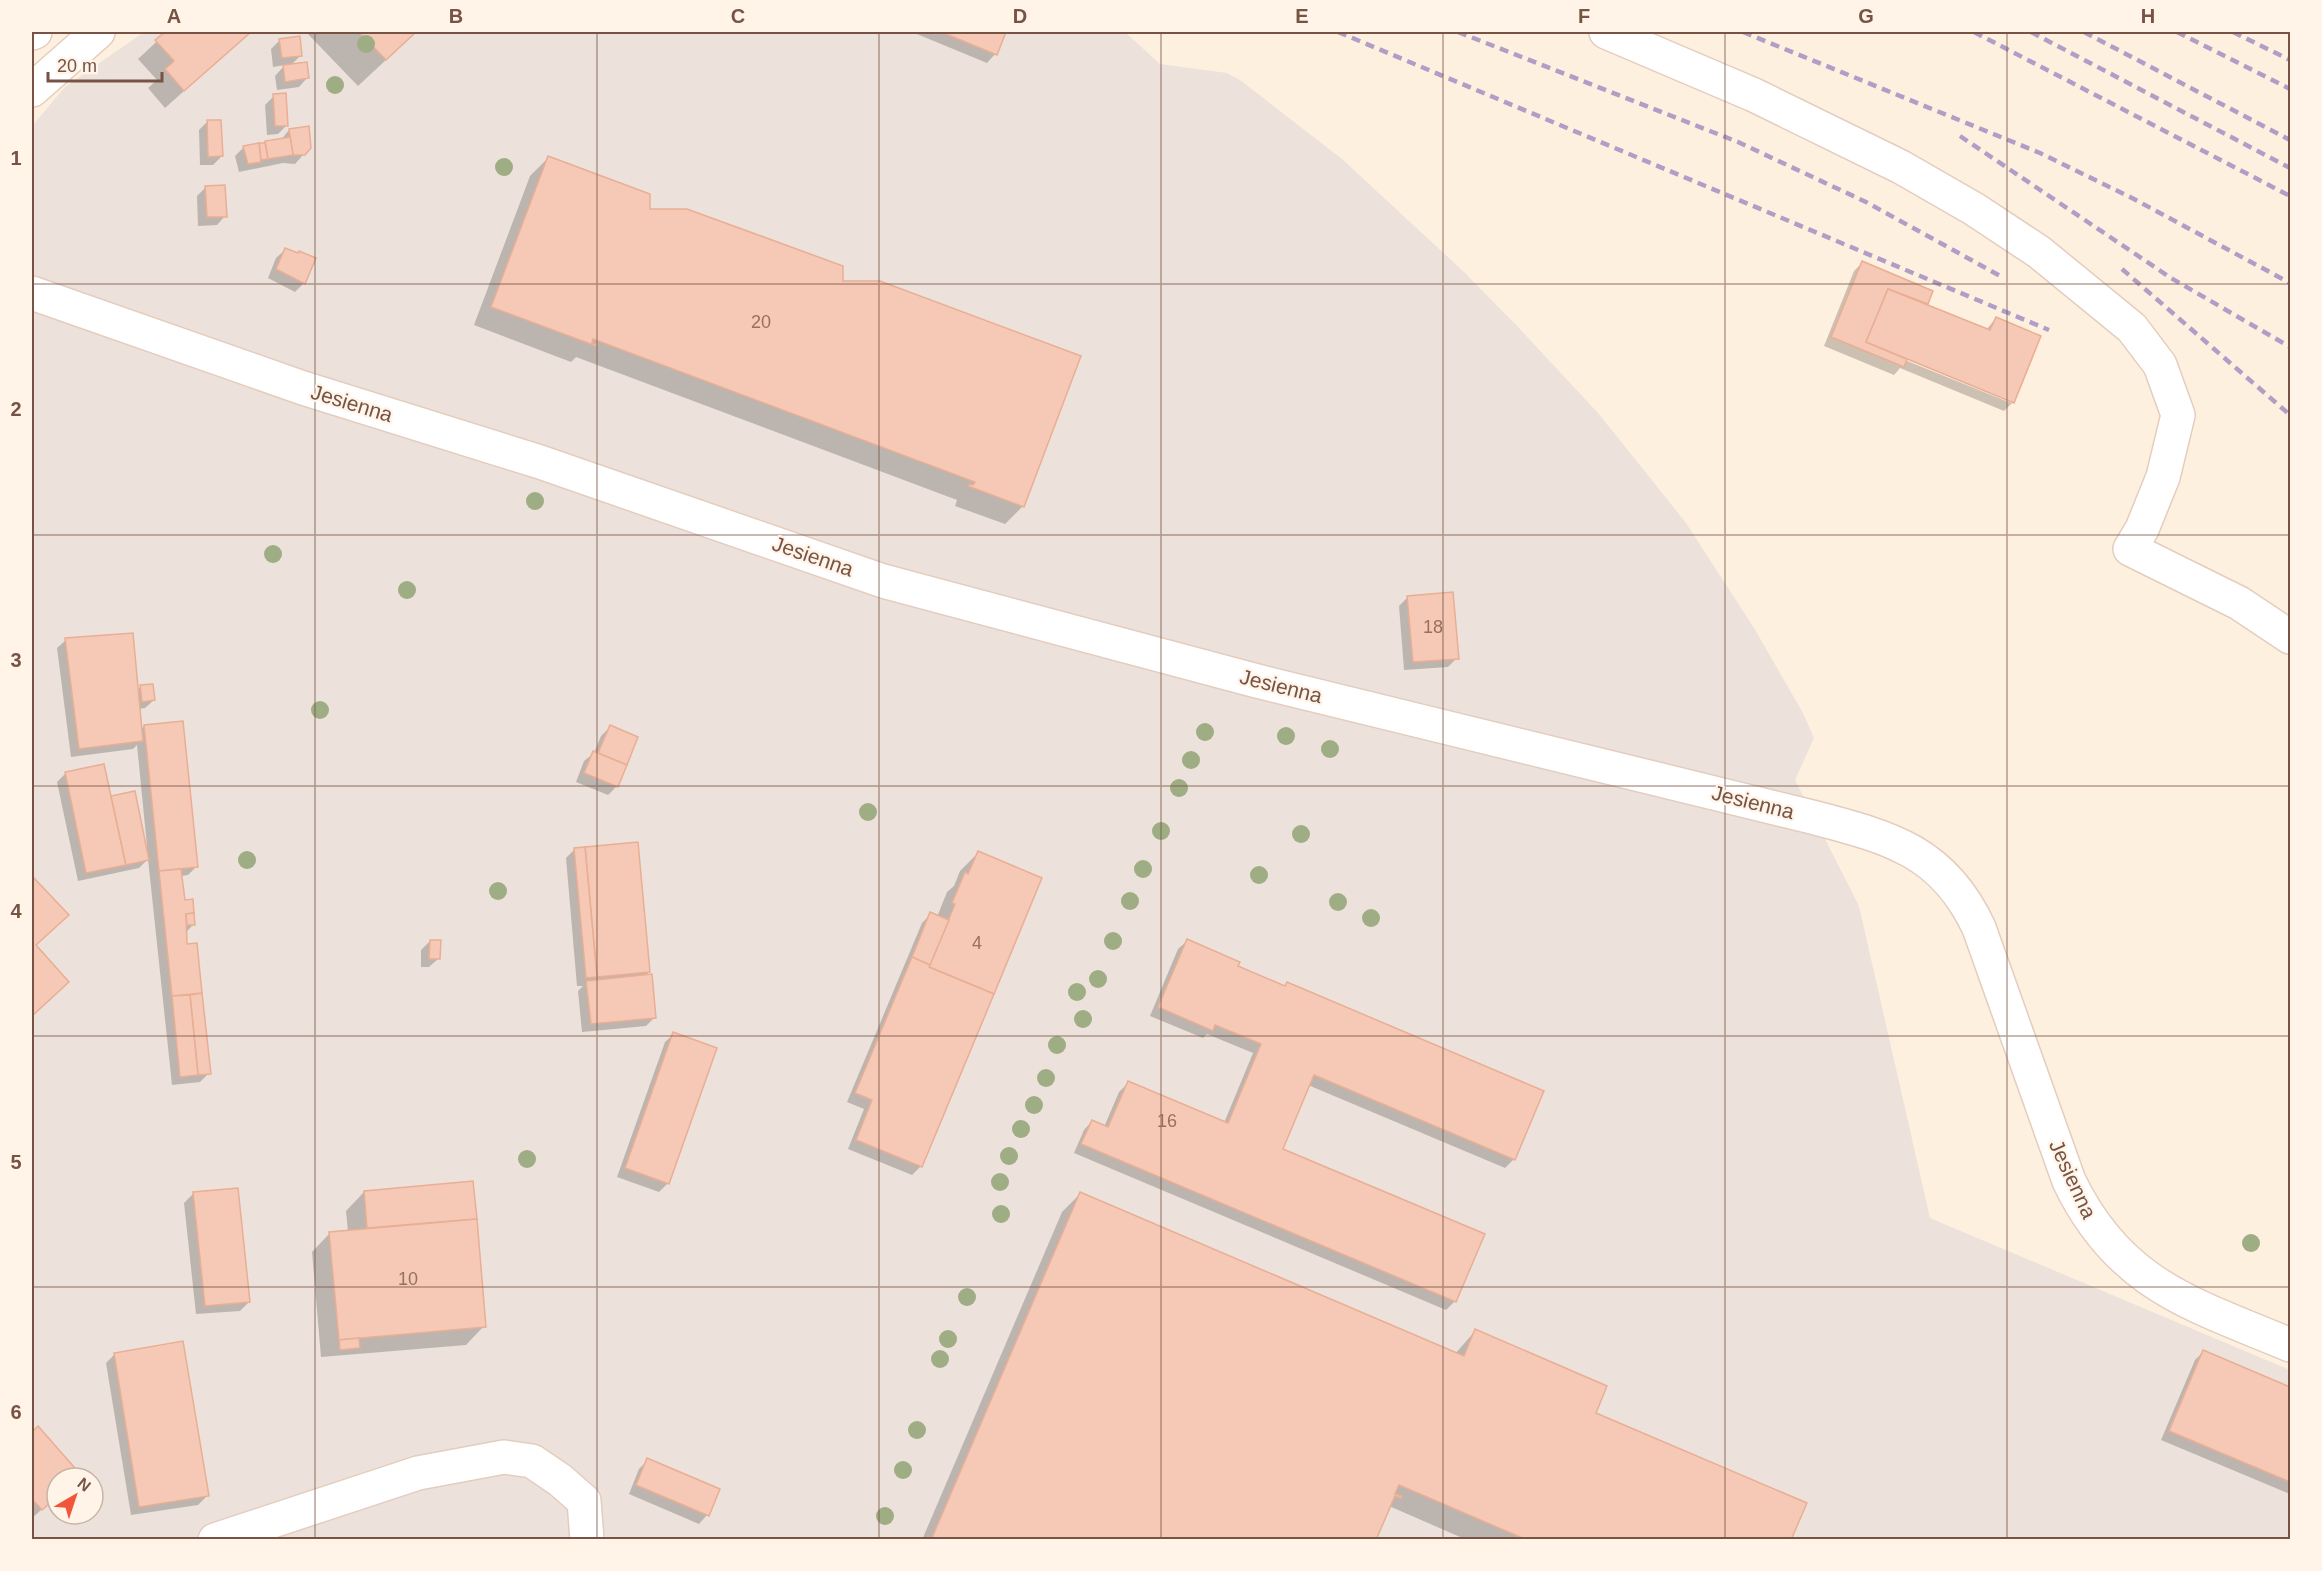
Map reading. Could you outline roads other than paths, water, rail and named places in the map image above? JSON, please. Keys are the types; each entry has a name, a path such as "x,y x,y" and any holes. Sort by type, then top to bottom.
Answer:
{"street":[{"path":"32,90 98,32"},
{"path":"1606,32 1754,94 1901,167 1974,209 2039,252 2132,328 2160,364 2178,415 2163,477 2142,529 2130,549 2239,603 2290,636"},
{"name":"Jesienna","path":"32,293 303,388 540,462 883,581 1257,681 1812,817 1873,833 1905,846 1932,865 1956,890 1969,908 1979,928 2069,1181 2085,1213 2115,1250 2142,1275 2172,1294 2290,1345"},
{"path":"215,1539 418,1473 504,1457 532,1461 560,1480 584,1501 587,1539"}],"railway":[{"path":"1338,32 2049,330"},
{"path":"1458,32 1738,142 1866,202 2002,277"},
{"path":"1743,32 2040,153 2132,198 2290,283"},
{"path":"1974,32 2290,196"},
{"path":"2031,32 2290,168"},
{"path":"2084,32 2290,140"},
{"path":"2177,32 2290,89"},
{"path":"2233,32 2290,60"},
{"path":"1960,136 2171,278 2290,347"},
{"path":"2122,269 2290,415"}]}
